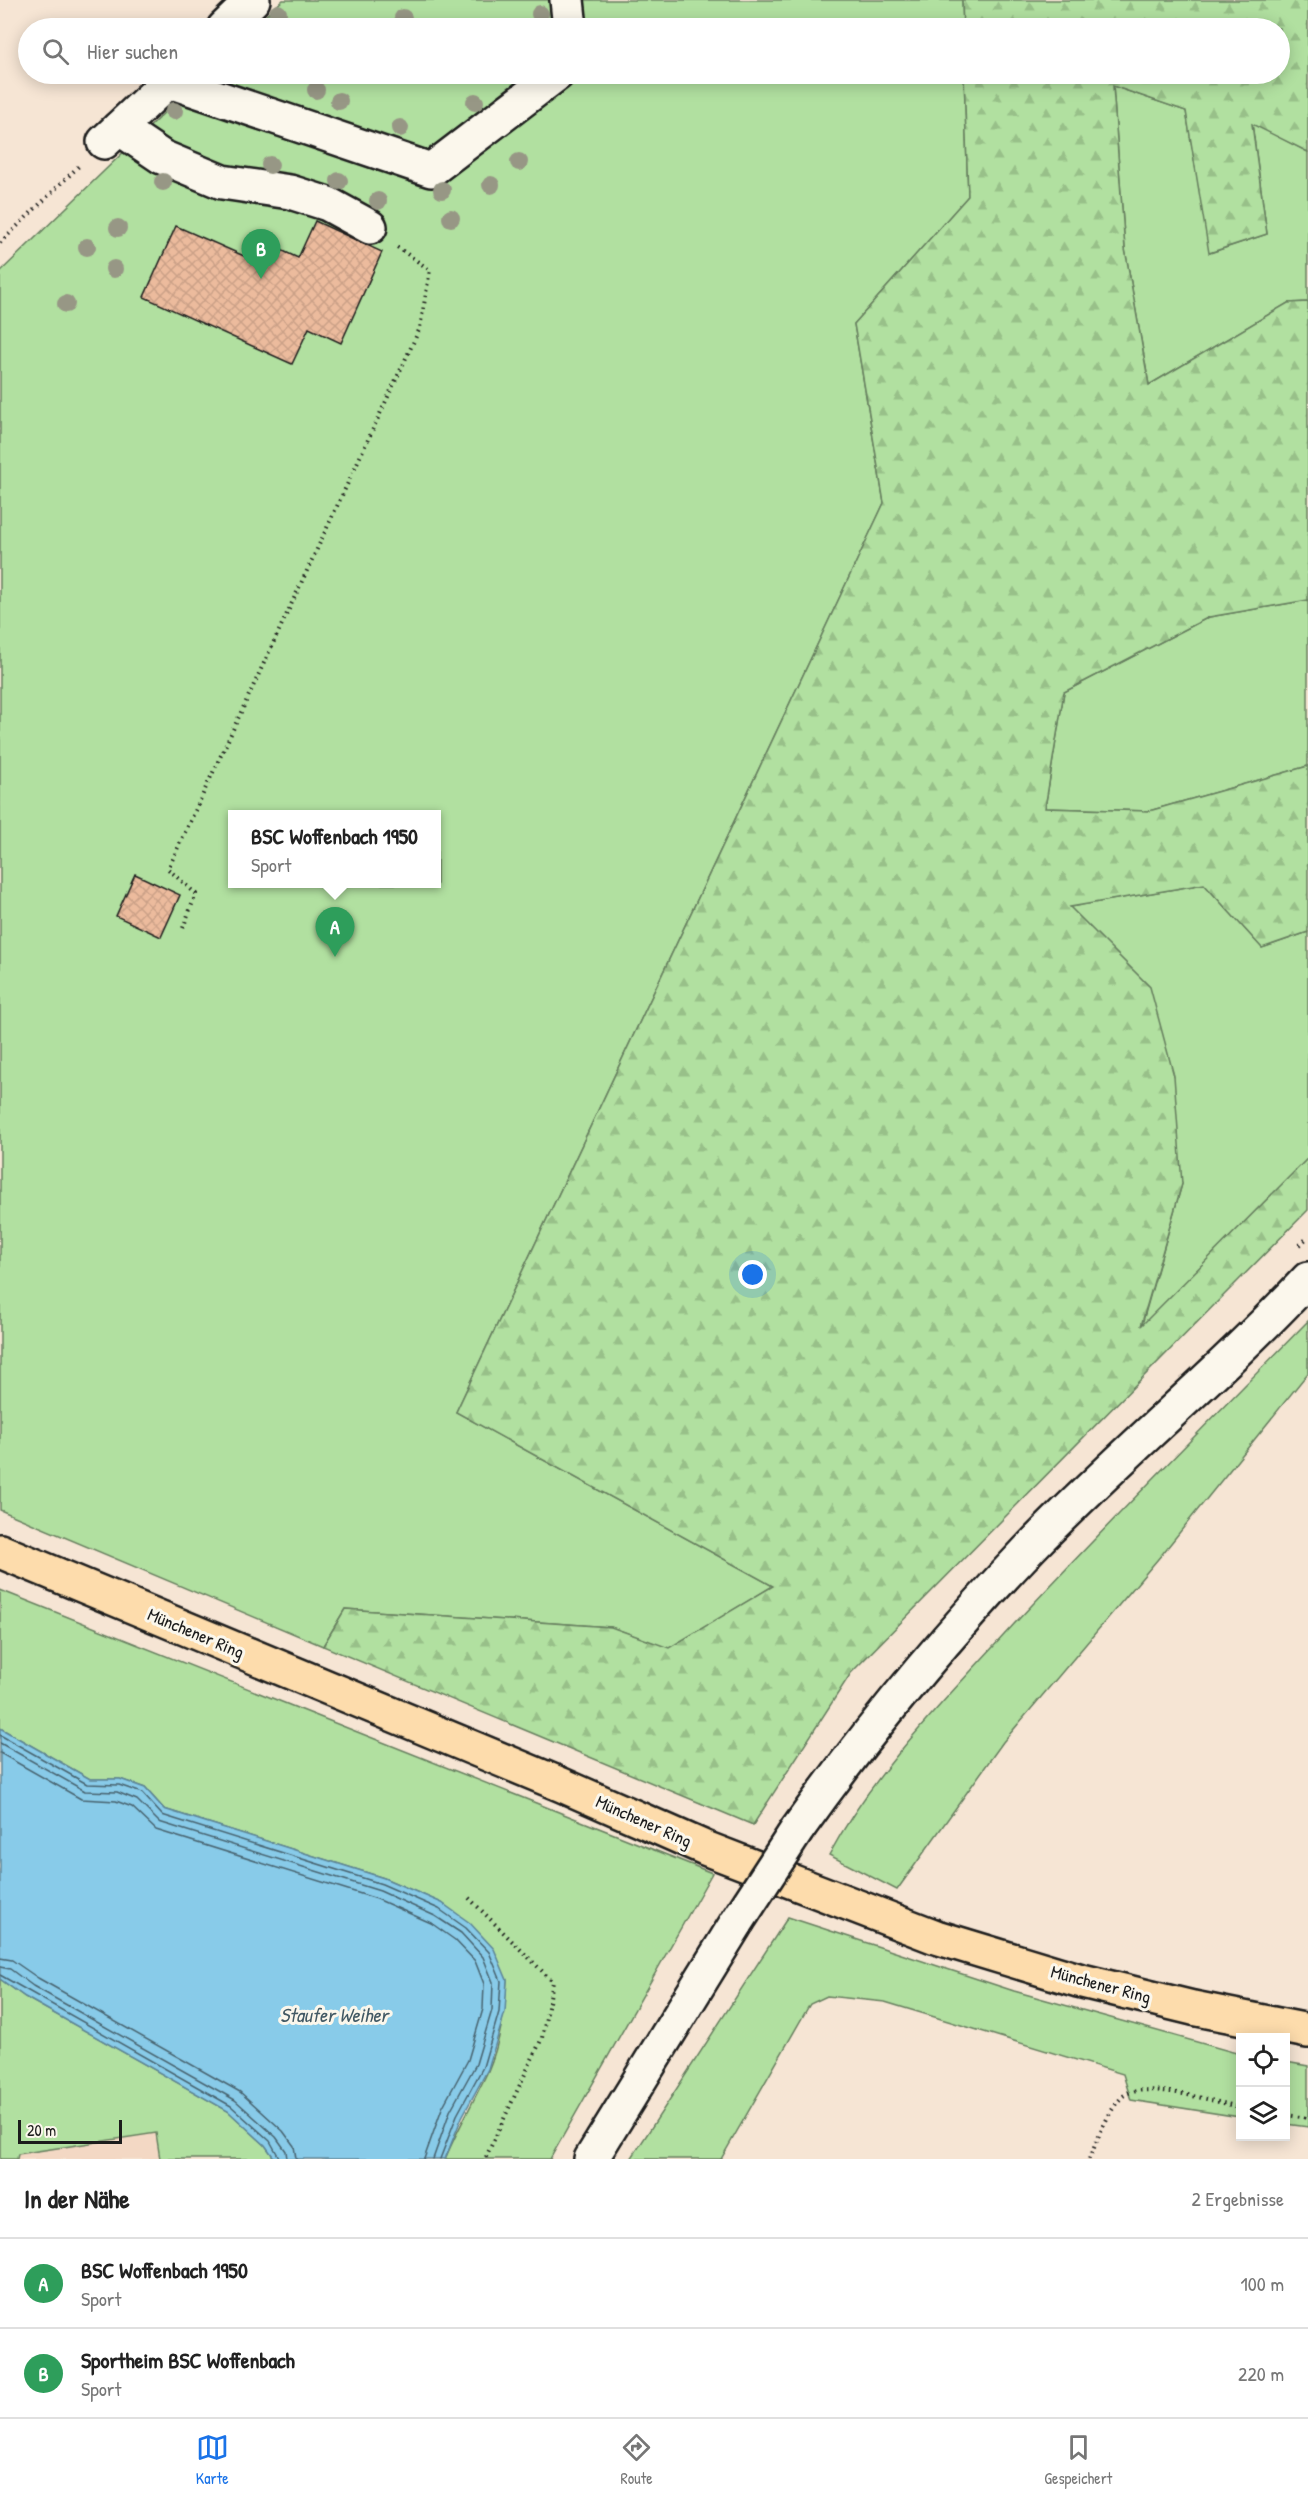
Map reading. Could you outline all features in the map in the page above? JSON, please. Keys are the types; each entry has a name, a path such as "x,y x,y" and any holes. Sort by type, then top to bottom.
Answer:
{"main road":[{"name":"Münchener Ring","path":"0,1551 821,1895 936,1937 1078,1980 1193,2008 1308,2031"}],"street":[{"path":"234,18 253,0"},
{"path":"567,0 569,18"},
{"path":"166,84 111,136 222,182 290,192 328,204 370,227"},
{"path":"192,84 431,170 544,84"},
{"path":"591,2159 737,1922 797,1830 852,1754 966,1616 1032,1546 1308,1279"}],"path":[{"path":"0,243 111,136"},
{"path":"183,928 196,894 168,869 420,328 430,270 370,227"},
{"path":"469,1898 553,1982 542,2038 485,2159"},
{"path":"1089,2159 1122,2097 1135,2091 1165,2091 1236,2106"},
{"path":"1290,2116 1308,2118"}],"shaded area":[{"path":"156,2133 160,2159 17,2159 17,2154"}],"green space":[{"path":"283,0 962,0 963,18 263,18"},
{"path":"962,0 1308,0 1308,152 1252,124 1267,234 1209,253 1186,111 1113,86 1125,249 1149,385 1288,303 1308,302 1308,600 1209,617 1064,692 1045,808 1149,811 1308,766 1308,932 1262,948 1204,884 1070,907 1150,987 1174,1076 1182,1184 1141,1326 1308,1158 1308,1210 851,1673 753,1825 323,1646 345,1609 611,1627 669,1648 773,1586 456,1412 884,503 854,324 968,196 964,84 1290,84 1290,18 963,18"},
{"path":"194,84 964,84 968,196 854,324 884,503 456,1412 773,1586 669,1649 611,1627 345,1609 323,1646 0,1510 0,272"},
{"path":"1113,86 1186,111 1210,253 1267,234 1252,123 1308,152 1308,302 1288,303 1149,385 1125,249"},
{"path":"1308,600 1308,766 1149,811 1045,808 1064,692 1209,617"},
{"path":"1204,884 1262,948 1308,932 1308,1158 1141,1328 1182,1184 1069,907"},
{"path":"1308,1321 1308,1373 1163,1553 1003,1742 897,1890 829,1855 866,1796 933,1713 1079,1555"},
{"path":"0,1590 712,1873 550,2159 445,2159 488,2071 496,2049 507,1980 442,1903 384,1878 164,1809 145,1788 120,1779 90,1779 0,1728"},
{"path":"788,1917 1014,1991 1236,2053 1236,2116 1131,2100 1123,2074 885,2002 827,1996 810,2004 721,2159 631,2159"},
{"path":"0,1979 25,1997 228,2111 265,2145 275,2159 160,2159 156,2133 18,2154 17,2159 0,2159"},
{"path":"1290,2063 1308,2066 1308,2127 1290,2125"}],"water":[{"name":"Staufer Weiher","path":"0,1728 90,1779 120,1779 145,1788 164,1809 384,1878 442,1903 470,1923 494,1949 507,1980 505,2012 488,2069 462,2117 445,2159 275,2159 265,2145 228,2111 25,1997 0,1979"}],"building":[{"path":"315,221 382,252 341,343 309,328 292,364 144,297 176,226 253,260 262,241 298,258"},
{"path":"135,874 180,895 161,937 116,916"}],"place":[{"name":"Sportheim BSC Woffenbach","path":"261,279"},
{"name":"BSC Woffenbach 1950","path":"335,957"}]}
